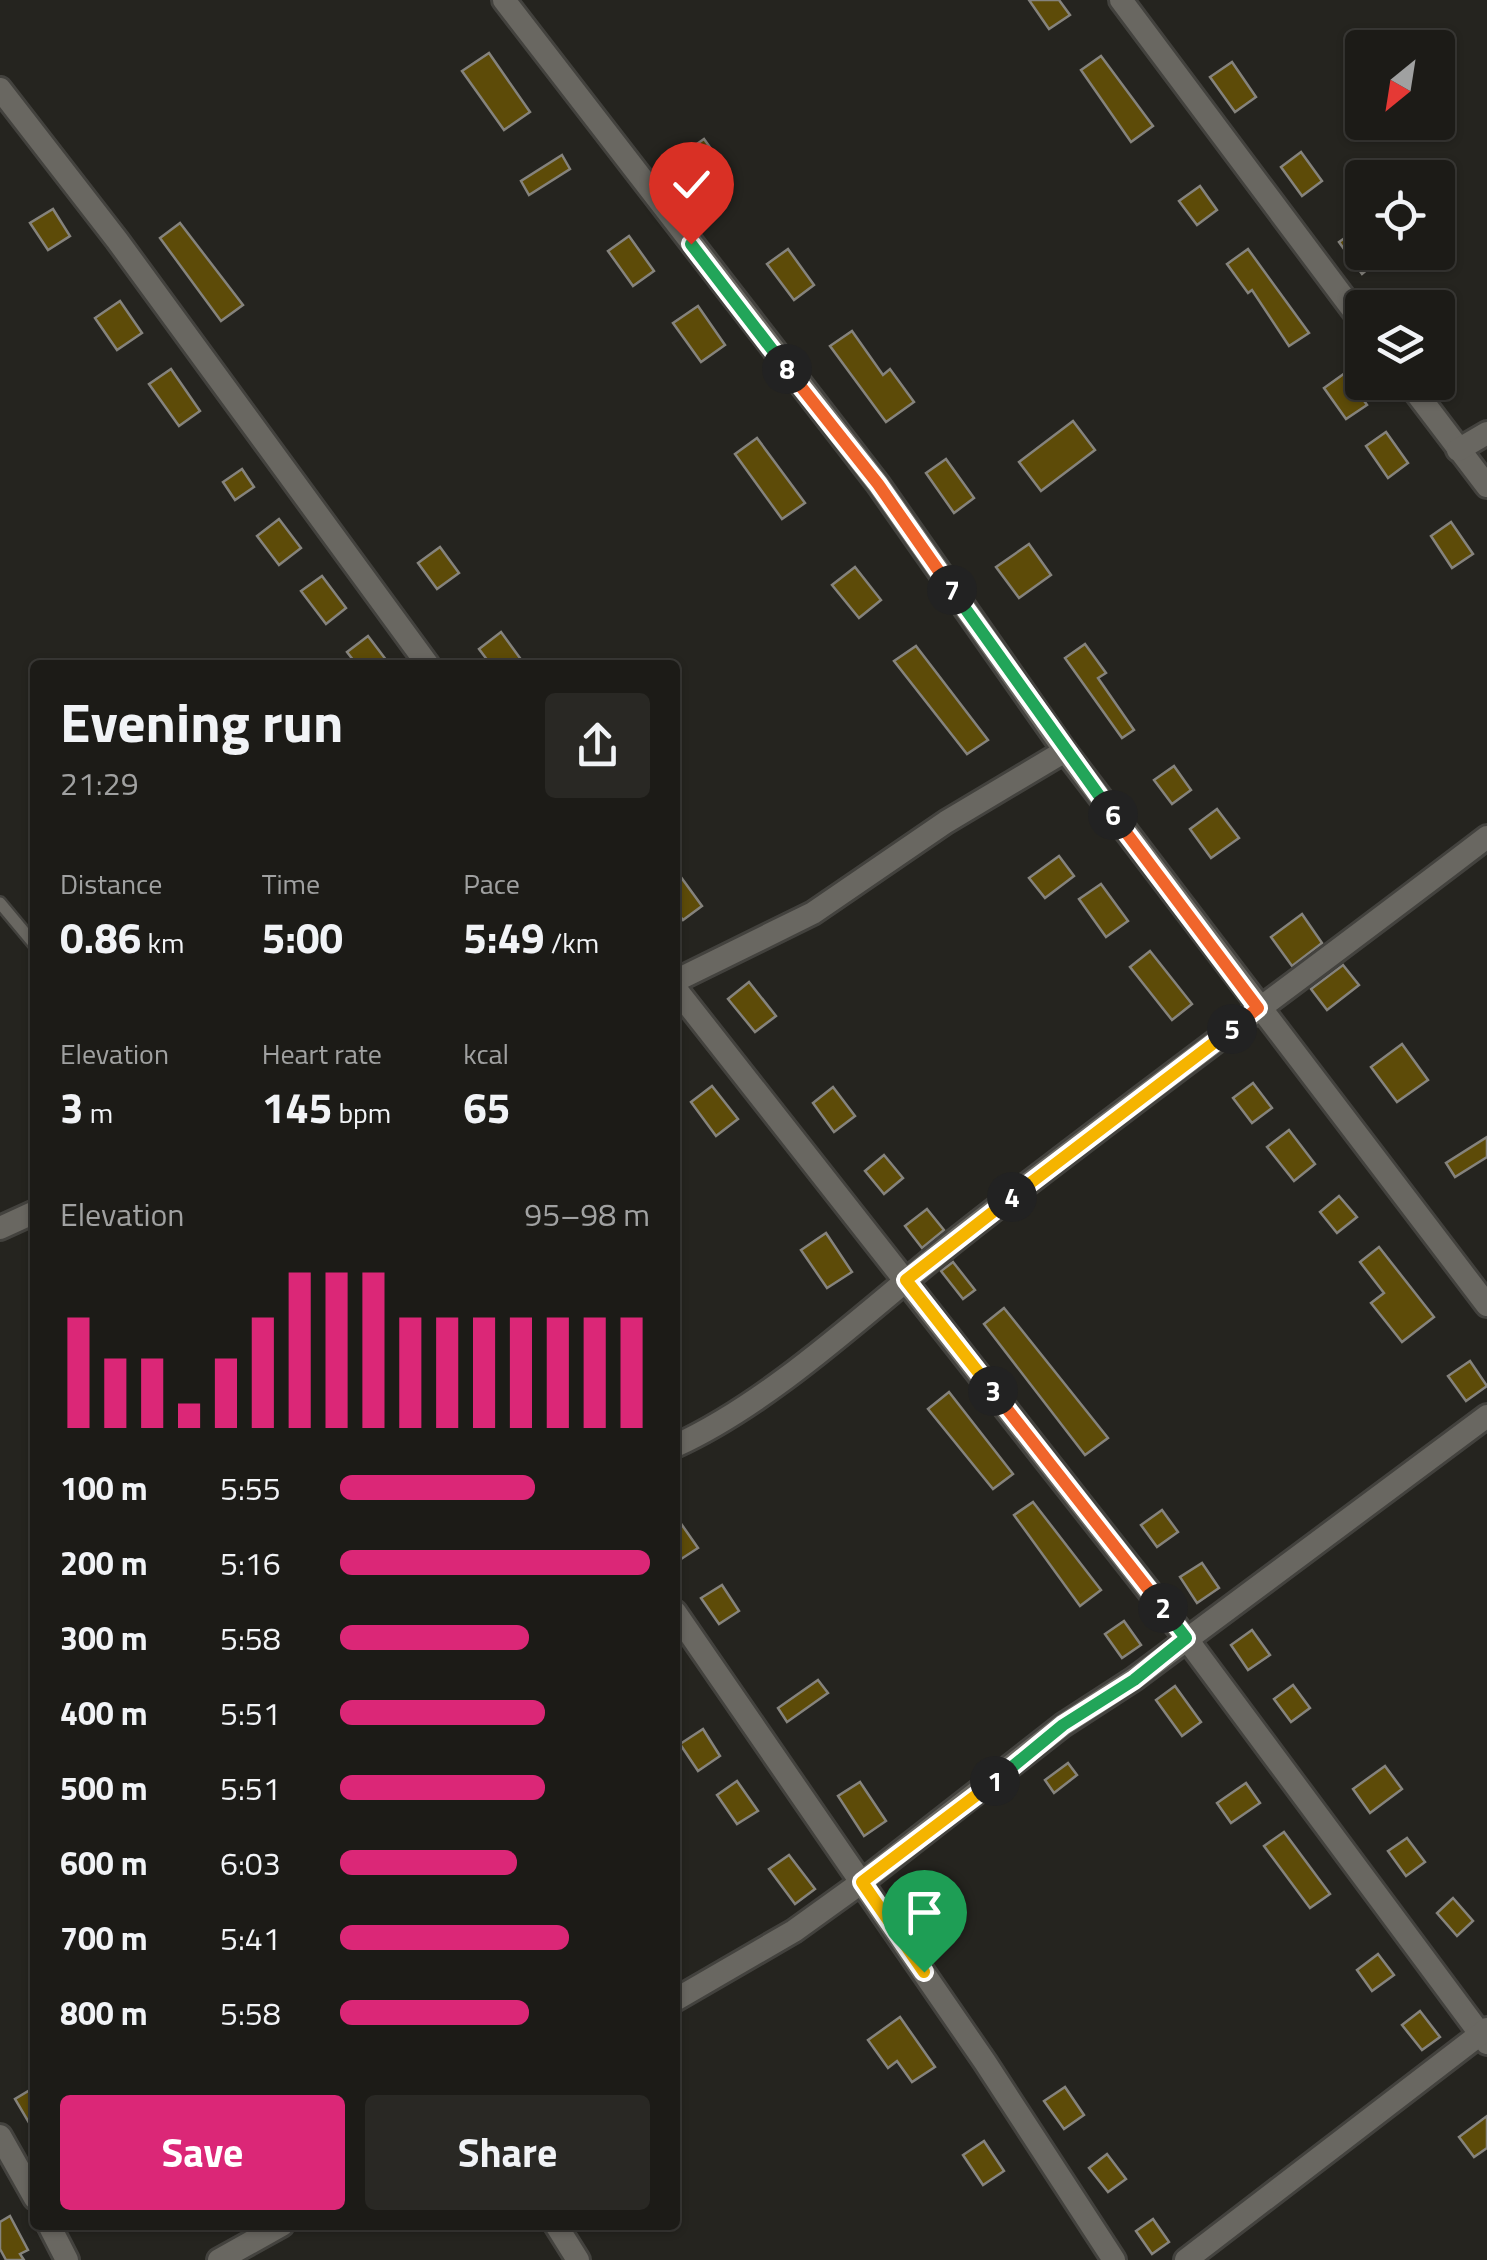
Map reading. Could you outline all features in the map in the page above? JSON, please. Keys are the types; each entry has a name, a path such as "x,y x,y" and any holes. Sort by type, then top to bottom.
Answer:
{"street":[{"path":"504,0 878,484 1065,751 1487,1305"},
{"path":"1121,0 1345,299"},
{"path":"0,89 117,240 424,660"},
{"path":"1421,400 1487,486"},
{"path":"1458,450 1487,433"},
{"path":"680,982 812,913 946,822 1065,751"},
{"path":"680,1444 710,1430 1487,837"},
{"path":"680,991 1186,1638 1485,2035 1186,2260"},
{"path":"0,1228 30,1214"},
{"path":"680,1997 794,1930 862,1882 1063,1725 1134,1680 1487,1416"},
{"path":"680,1619 862,1882 1114,2260"},
{"path":"0,2136 30,2189"},
{"path":"51,2230 66,2260"},
{"path":"219,2260 273,2230"},
{"path":"559,2230 578,2260"}],"lane":[{"path":"0,904 30,939"}],"building":[{"path":"1029,0 1059,0 1070,15 1049,29"},
{"path":"489,53 530,112 504,130 462,71"},
{"path":"1101,56 1153,126 1131,142 1081,70"},
{"path":"1232,62 1256,97 1235,112 1210,77"},
{"path":"704,139 727,171 708,185 684,153"},
{"path":"1301,152 1322,181 1302,196 1281,167"},
{"path":"562,155 570,169 529,195 521,181"},
{"path":"1200,186 1217,210 1197,225 1179,201"},
{"path":"53,209 70,236 48,250 30,223"},
{"path":"180,223 243,305 221,321 160,238"},
{"path":"629,236 654,271 633,286 608,251"},
{"path":"788,249 814,285 794,300 767,264"},
{"path":"1248,249 1309,333 1289,346 1252,290 1248,293 1227,264"},
{"path":"120,301 142,333 117,350 95,318"},
{"path":"698,306 725,345 701,362 673,323"},
{"path":"852,331 883,375 890,369 914,402 886,422 830,346"},
{"path":"171,369 200,411 179,426 149,384"},
{"path":"1345,373 1345,400 1364,400 1367,405 1346,419 1324,388"},
{"path":"1073,421 1095,450 1041,491 1019,462"},
{"path":"1386,432 1408,463 1388,478 1366,446"},
{"path":"757,438 805,503 782,519 735,454"},
{"path":"946,459 974,498 954,513 926,473"},
{"path":"242,469 254,487 235,500 223,482"},
{"path":"279,519 301,548 279,565 257,536"},
{"path":"1451,522 1473,554 1452,568 1431,536"},
{"path":"1029,544 1051,575 1019,598 996,567"},
{"path":"440,547 459,573 437,589 418,563"},
{"path":"855,567 881,600 859,618 832,585"},
{"path":"322,576 346,608 326,624 301,591"},
{"path":"501,632 521,660 487,660 479,649"},
{"path":"368,636 386,660 353,660 347,652"},
{"path":"1085,644 1106,673 1098,678 1134,730 1122,738 1065,658"},
{"path":"916,646 988,740 967,754 894,661"},
{"path":"1174,766 1191,790 1172,804 1154,780"},
{"path":"1217,809 1239,838 1211,858 1190,829"},
{"path":"1059,856 1074,876 1045,898 1029,878"},
{"path":"680,876 702,906 683,920 680,916"},
{"path":"1101,884 1128,921 1106,937 1079,899"},
{"path":"1302,914 1322,943 1292,966 1271,937"},
{"path":"1150,951 1192,1004 1172,1020 1130,967"},
{"path":"1343,965 1359,985 1327,1010 1311,989"},
{"path":"749,982 776,1016 755,1032 728,999"},
{"path":"1402,1044 1428,1080 1397,1102 1371,1067"},
{"path":"1253,1083 1272,1108 1252,1123 1233,1098"},
{"path":"712,1086 738,1119 716,1136 691,1102"},
{"path":"833,1087 855,1116 834,1132 813,1103"},
{"path":"1289,1130 1315,1164 1294,1181 1267,1147"},
{"path":"1487,1137 1487,1157 1455,1177 1446,1163"},
{"path":"884,1155 903,1178 884,1194 865,1171"},
{"path":"1339,1196 1357,1217 1337,1233 1320,1212"},
{"path":"927,1209 944,1230 922,1248 905,1226"},
{"path":"826,1233 852,1272 827,1288 801,1250"},
{"path":"1379,1247 1434,1317 1402,1342 1371,1303 1384,1293 1360,1262"},
{"path":"953,1262 975,1290 963,1299 941,1271"},
{"path":"1004,1308 1108,1438 1085,1455 984,1324"},
{"path":"1470,1361 1487,1386 1466,1401 1448,1376"},
{"path":"949,1392 1013,1474 993,1489 928,1409"},
{"path":"1033,1502 1101,1590 1080,1606 1014,1515"},
{"path":"1162,1510 1178,1532 1157,1547 1141,1525"},
{"path":"680,1522 698,1548 680,1560"},
{"path":"1202,1563 1219,1588 1197,1603 1180,1577"},
{"path":"722,1585 739,1611 719,1624 701,1598"},
{"path":"1124,1621 1141,1645 1122,1658 1105,1634"},
{"path":"1252,1630 1270,1655 1248,1670 1231,1645"},
{"path":"818,1680 828,1693 787,1722 778,1708"},
{"path":"1293,1685 1310,1708 1291,1722 1274,1699"},
{"path":"1175,1686 1201,1722 1182,1736 1156,1700"},
{"path":"703,1729 720,1756 698,1771 680,1744"},
{"path":"1068,1763 1077,1775 1054,1793 1045,1780"},
{"path":"1385,1766 1402,1789 1370,1813 1353,1789"},
{"path":"737,1781 758,1811 737,1824 717,1795"},
{"path":"860,1782 886,1821 864,1836 838,1796"},
{"path":"1246,1783 1260,1803 1231,1823 1217,1803"},
{"path":"1284,1832 1330,1894 1310,1908 1264,1846"},
{"path":"1407,1838 1425,1862 1406,1876 1388,1851"},
{"path":"789,1855 815,1889 795,1904 769,1869"},
{"path":"1453,1898 1473,1921 1457,1936 1437,1913"},
{"path":"1378,1954 1394,1975 1372,1991 1357,1970"},
{"path":"1420,2011 1440,2037 1422,2050 1402,2025"},
{"path":"900,2017 935,2067 912,2082 897,2061 888,2068 868,2040"},
{"path":"1065,2087 1084,2115 1064,2129 1044,2101"},
{"path":"30,2090 30,2124 15,2099"},
{"path":"1487,2116 1487,2148 1474,2157 1459,2137"},
{"path":"984,2141 1004,2171 983,2185 963,2155"},
{"path":"1107,2154 1126,2179 1108,2192 1089,2168"},
{"path":"10,2216 28,2250 20,2254 24,2260 6,2260 0,2249 0,2222"},
{"path":"1153,2219 1169,2242 1152,2254 1136,2231"}],"route":[{"path":"691,244 878,484 1065,751 1258,1008 906,1280 1186,1638 1134,1680 1063,1725 862,1882 924,1972"}]}
